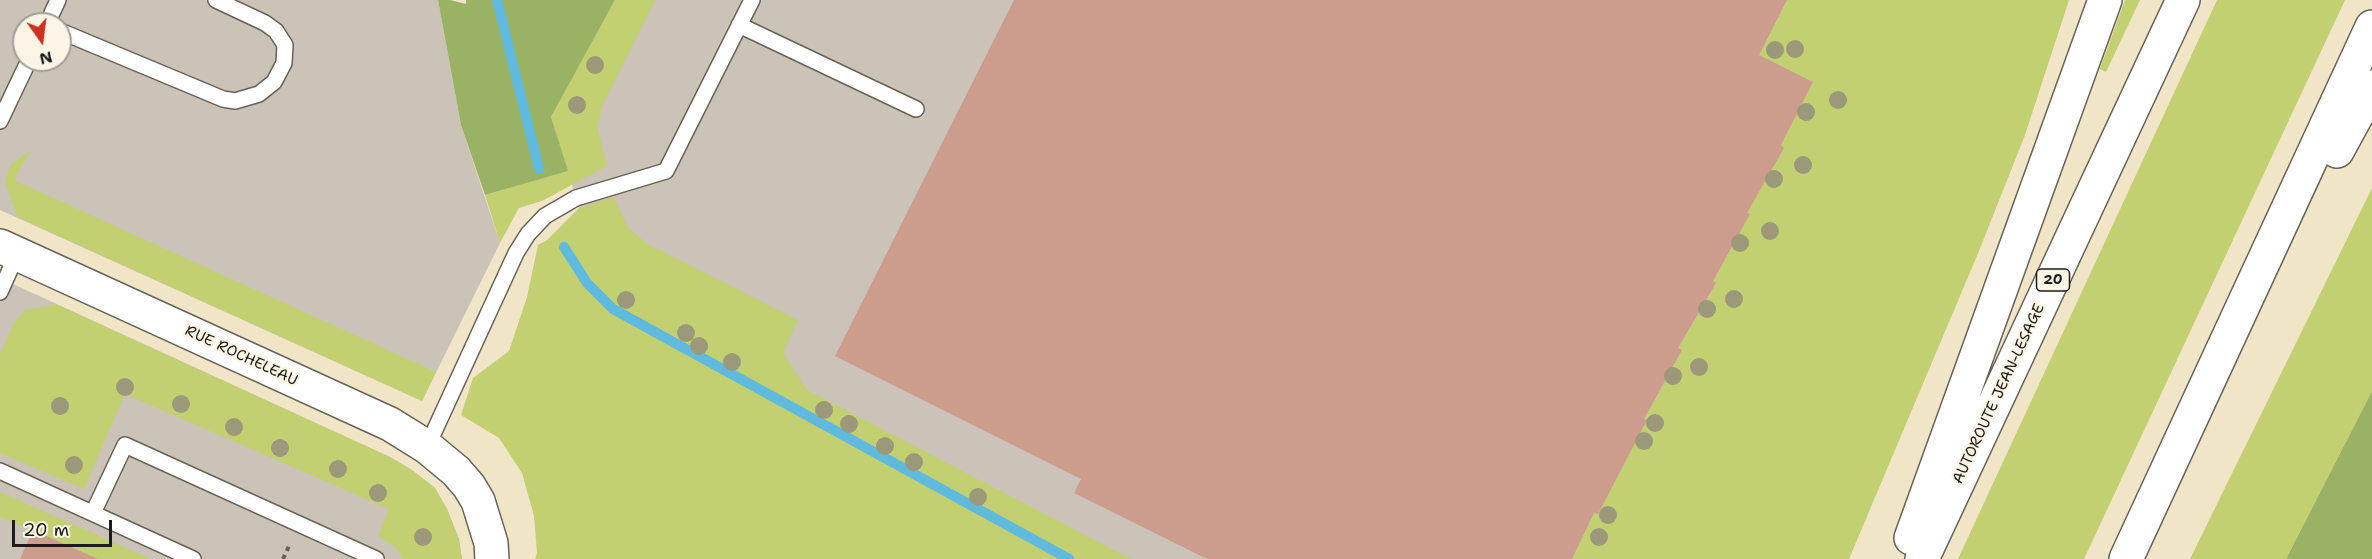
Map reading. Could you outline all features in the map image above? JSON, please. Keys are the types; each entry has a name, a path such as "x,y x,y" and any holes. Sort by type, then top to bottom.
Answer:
{"main road":[{"path":"1903,559 2105,0"},
{"name":"AUTOROUTE JEAN-LESAGE","path":"1922,559 2183,0"},
{"path":"2126,559 2372,27"},
{"path":"2201,397 2372,87"},
{"name":"RUE ROCHELEAU","path":"8,250 390,424 427,447 456,471 469,486 485,517 492,559"}],"lane":[{"path":"72,36 223,99 235,101 259,94 274,82 279,73 284,63 285,45 276,31 265,23 216,0"},
{"path":"427,447 516,253 528,234 545,216 576,198 666,171 752,0"},
{"path":"739,26 916,109"},
{"path":"0,121 23,72"},
{"path":"0,292 8,250"},
{"path":"93,513 125,445 376,559"},
{"path":"0,471 193,559"}],"shaded area":[{"path":"0,0 438,0 461,125 500,243 422,401 0,210"},
{"path":"615,0 1896,0 1648,559 1109,559 678,319 595,259 551,117"},
{"path":"0,278 390,457 412,470 435,488 447,509 459,539 462,559 0,559"}],"green space":[{"path":"438,0 466,4 466,0 615,0 551,117 568,171 485,195 461,125"},
{"path":"615,0 655,0 602,106 597,126 607,166 542,201 519,208 500,243 485,195 567,171 551,117"},
{"path":"1787,0 2069,0 2025,135 1979,251 1849,559 1572,559 1594,513 1598,514 1647,420 1644,419 1682,351 1678,348 1716,284 1713,281 1749,215 1747,213 1813,82 1759,55"},
{"path":"2125,0 2140,0 2106,72 2100,69"},
{"path":"2217,0 2345,0 2084,559 1958,559"},
{"path":"31,150 14,180 436,372 422,401 17,217 5,181 11,164"},
{"path":"2372,188 2372,391 2286,559 2190,559"},
{"path":"613,197 629,229 648,244 798,320 783,353 807,390 1131,559 535,559 537,553 534,516 522,473 499,438 461,415 473,378 509,351 527,297 538,245 547,240 579,208"},
{"path":"56,304 390,457 412,470 435,488 447,509 459,539 462,559 403,559 396,548 378,536 389,509 125,394 84,489 0,453 0,354 14,323 25,310"},
{"path":"2372,391 2372,559 2286,559"},
{"path":"0,492 151,559 98,559 0,517"}],"building":[{"path":"1014,0 1787,0 1759,55 1813,82 1781,145 1784,148 1747,213 1750,214 1713,281 1716,283 1678,348 1682,350 1644,419 1647,420 1598,514 1594,513 1572,559 1207,559 1074,493 1081,479 835,356"},
{"path":"33,530 98,559 20,559"}],"waterway":[{"path":"497,0 539,169"},
{"path":"564,247 587,283 613,309 1069,559"}]}
